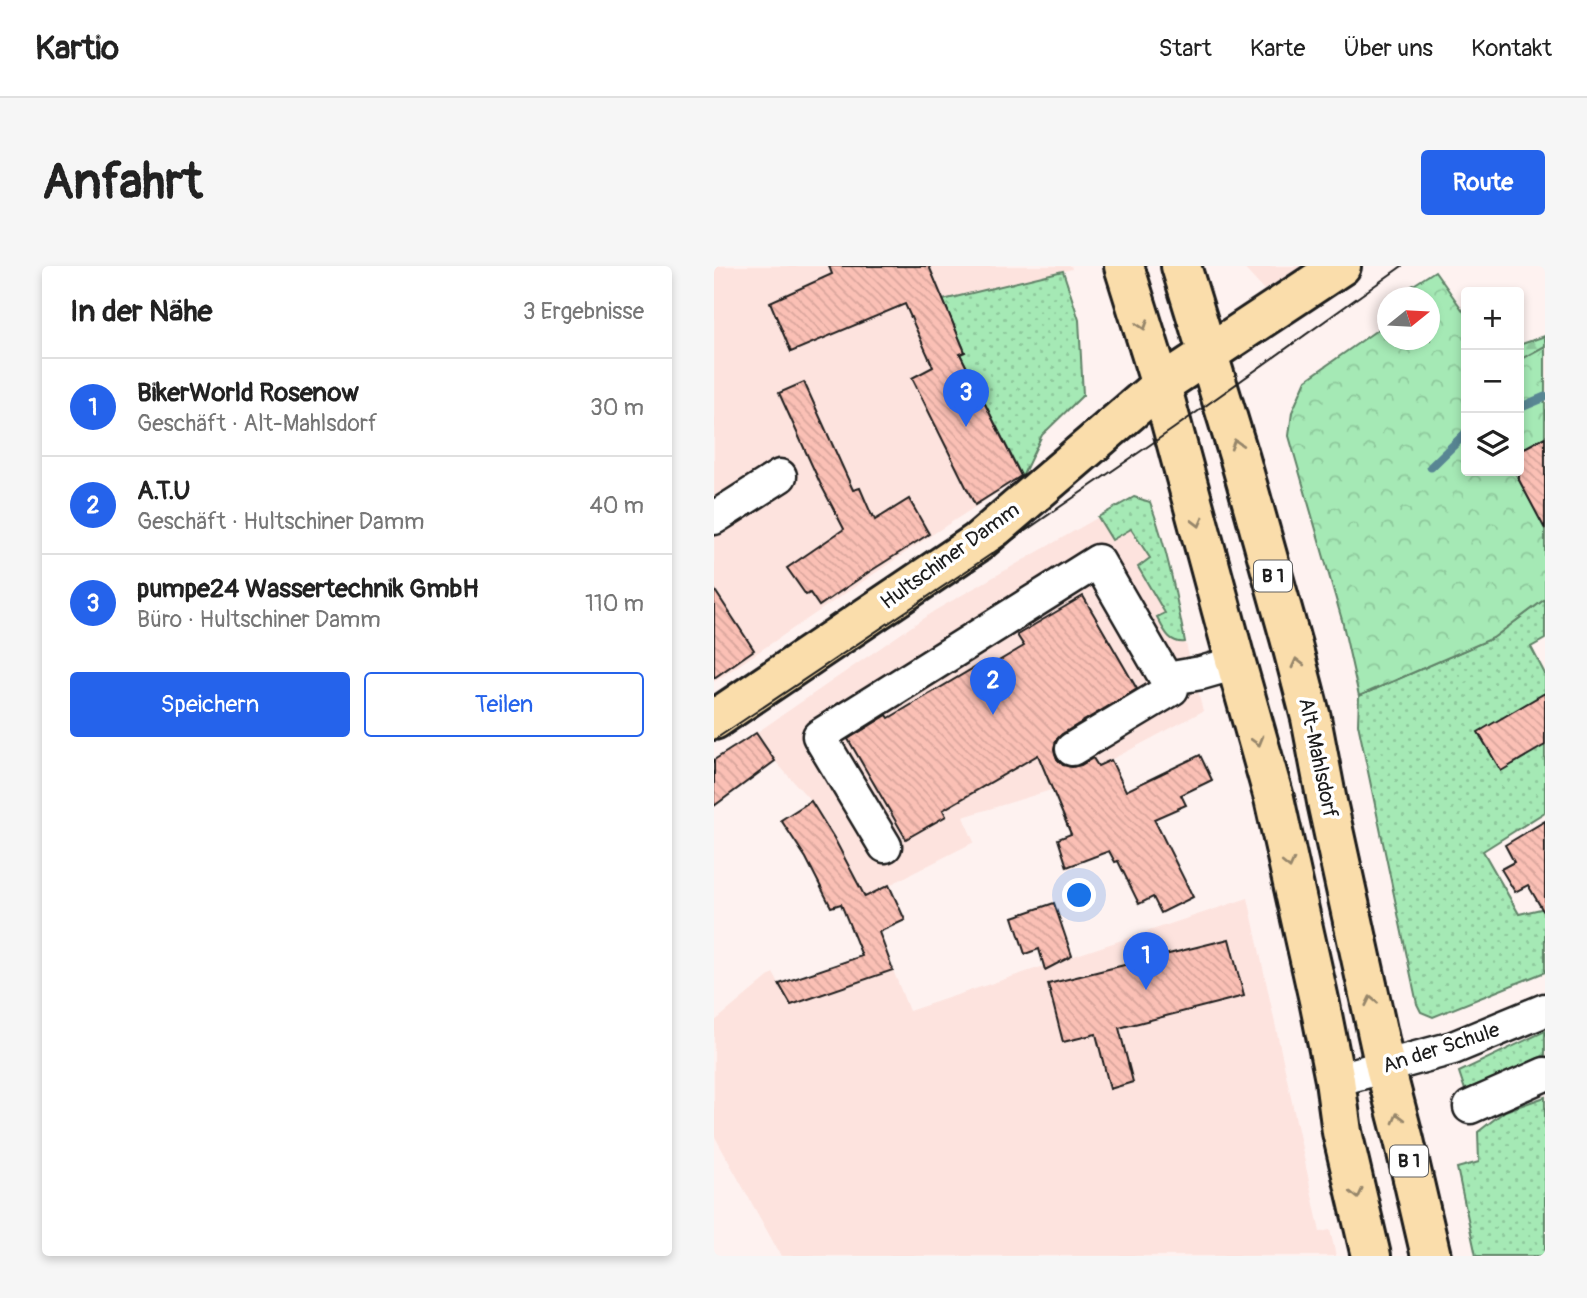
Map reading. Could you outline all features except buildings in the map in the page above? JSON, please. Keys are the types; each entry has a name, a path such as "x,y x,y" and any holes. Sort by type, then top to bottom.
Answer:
{"main road":[{"path":"1124,266 1161,385 1274,798 1320,1000 1342,1132 1371,1256"},
{"name":"Alt-Mahlsdorf","path":"1181,266 1240,459 1311,718 1329,815 1385,1067 1431,1256"},
{"name":"Hultschiner Damm","path":"714,720 978,542 1161,385 1341,266"}],"street":[{"path":"714,518 780,476"},
{"path":"885,846 819,736 1098,561 1172,689 1072,748"},
{"path":"1167,679 1236,663"},
{"name":"An der Schule","path":"1335,1080 1453,1048 1545,1010"},
{"path":"1470,1107 1545,1074"}],"shaded area":[{"path":"714,266 1071,266 1072,269 943,301 965,352 960,355 1022,477 714,682"},
{"path":"1242,266 1302,266 1264,290"},
{"path":"1134,497 1143,498 1161,545 1203,711 1051,790 963,817 974,842 866,897 811,801 775,761 756,733 934,611"},
{"path":"1248,898 1320,1232 1330,1230 1336,1256 781,1256 714,1135 714,1022 773,973 791,1005 893,970 909,1011"}],"green space":[{"path":"1063,271 1079,320 1083,395 1042,435 1022,477 960,354 965,352 943,300"},
{"path":"1435,271 1461,308 1461,476 1517,476 1545,528 1545,599 1493,638 1359,696 1342,620 1289,436 1292,412 1306,380 1377,330 1377,350 1440,350 1440,287 1410,287"},
{"path":"1545,336 1545,411 1524,420 1524,350 1524,343"},
{"path":"1545,346 1545,437 1524,448 1524,413 1524,357"},
{"path":"1134,497 1150,502 1156,519 1185,642 1171,638 1157,617 1165,613 1138,567 1150,558 1131,529 1112,540 1098,517"},
{"path":"1545,599 1545,639 1531,647 1545,674 1545,812 1483,851 1519,914 1545,908 1545,972 1433,1017 1421,1012 1417,1004 1358,724 1359,696 1493,638"},
{"path":"1545,1031 1545,1055 1465,1090 1459,1072"},
{"path":"1545,1097 1545,1256 1476,1256 1457,1168 1479,1162 1478,1132 1505,1111"}],"waterway":[{"path":"1524,406 1545,397"},
{"path":"1431,467 1461,438"}],"tram line":[{"path":"714,740 1173,429 1402,266"}],"place":[{"name":"pumpe24 Wassertechnik GmbH","path":"966,427"},
{"name":"A.T.U","path":"993,715"},
{"name":"BikerWorld Rosenow","path":"1146,990"}]}
